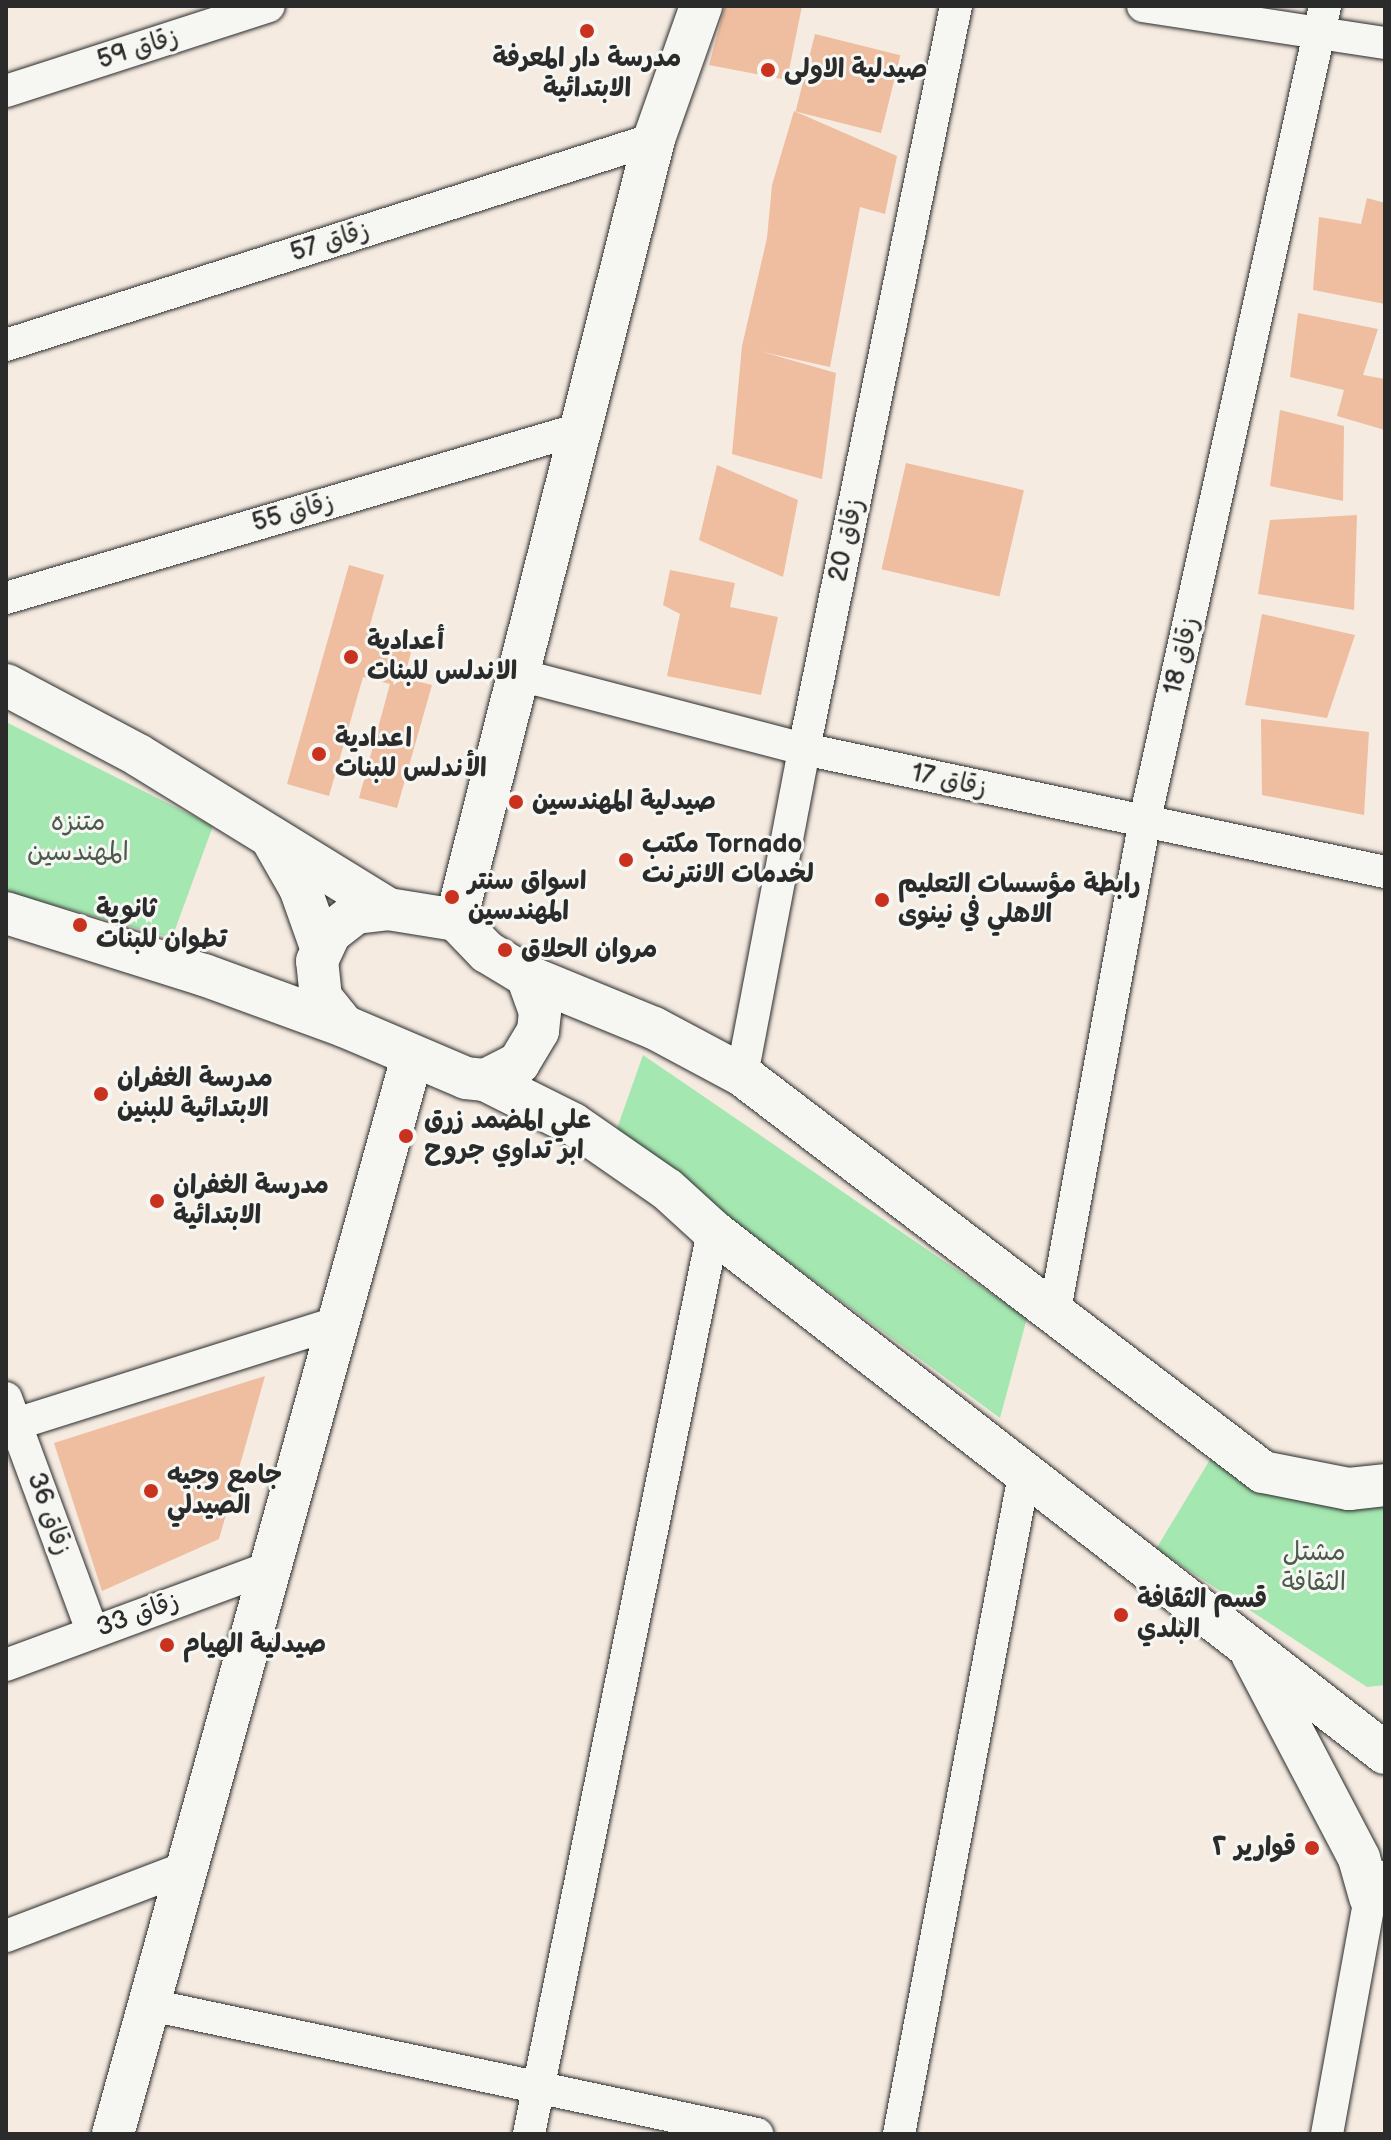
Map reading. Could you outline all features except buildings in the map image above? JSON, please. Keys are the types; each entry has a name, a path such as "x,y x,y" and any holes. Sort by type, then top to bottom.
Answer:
{"street":[{"name":"زقاق 59","path":"6,91 269,6"},
{"path":"456,920 654,139 701,6"},
{"name":"زقاق 20","path":"742,1075 804,749 956,6"},
{"path":"1143,6 1323,20 1385,43"},
{"name":"زقاق 18","path":"1055,1310 1144,824 1323,20"},
{"name":"زقاق 57","path":"6,345 654,139"},
{"name":"زقاق 55","path":"6,598 580,429"},
{"name":"زقاق 17","path":"516,674 804,749 1144,824 1385,872"},
{"path":"6,685 138,755 388,909"},
{"path":"269,834 300,888 319,954 321,998 344,1026"},
{"path":"204,975 261,972 319,954 342,921 372,909 456,920 487,952 527,976 654,1028 742,1075 1055,1310 1263,1472 1349,1489 1385,1485"},
{"path":"6,913 204,975 344,1026 466,1078 485,1080 573,1124 667,1189 713,1231 1025,1470 1250,1650 1302,1686 1385,1753"},
{"path":"485,1080 519,1063 538,1031 540,1012 527,976"},
{"path":"113,2134 146,2004 188,1867 412,1057"},
{"path":"529,2134 713,1231"},
{"path":"11,1411 337,1323"},
{"name":"زقاق 36","path":"11,1411 92,1631"},
{"path":"899,2134 1025,1470"},
{"name":"زقاق 33","path":"6,1665 271,1567"},
{"path":"1250,1650 1359,1858 1378,1886 1327,2134"},
{"path":"6,1936 188,1867"},
{"path":"146,2004 757,2134"}],"green space":[{"name":"متنزه المهندسين","path":"6,722 213,826 172,938 6,892"},
{"path":"643,1055 1027,1318 1000,1418 615,1134"},
{"name":"مشتل الثقافة","path":"1211,1458 1385,1502 1385,1685 1367,1687 1156,1549"}],"place":[{"name":"مدرسة دار المعرفة الابتدائية","path":"587,31"},
{"name":"صيدلية الاولى","path":"768,70"},
{"name":"أعدادية الاندلس للبنات","path":"351,657"},
{"name":"اعدادية الأندلس للبنات","path":"319,754"},
{"name":"صيدلية المهندسين","path":"516,802"},
{"name":"مكتب Tornado لخدمات الانترنت","path":"626,860"},
{"name":"اسواق سنتر المهندسين","path":"452,897"},
{"name":"رابطة مؤسسات التعليم الاهلي في نينوى","path":"882,900"},
{"name":"ثانوية تطوان للبنات","path":"80,925"},
{"name":"مروان الحلاق","path":"505,950"},
{"name":"مدرسة الغفران الابتدائية للبنين","path":"101,1094"},
{"name":"علي المضمد زرق ابر تداوي جروح","path":"406,1136"},
{"name":"مدرسة الغفران الابتدائية","path":"157,1201"},
{"name":"جامع وجيه الصيدلي","path":"151,1491"},
{"name":"قسم الثقافة البلدي","path":"1121,1615"},
{"name":"صيدلية الهيام","path":"167,1645"},
{"name":"قوارير ٢","path":"1312,1848"}]}
